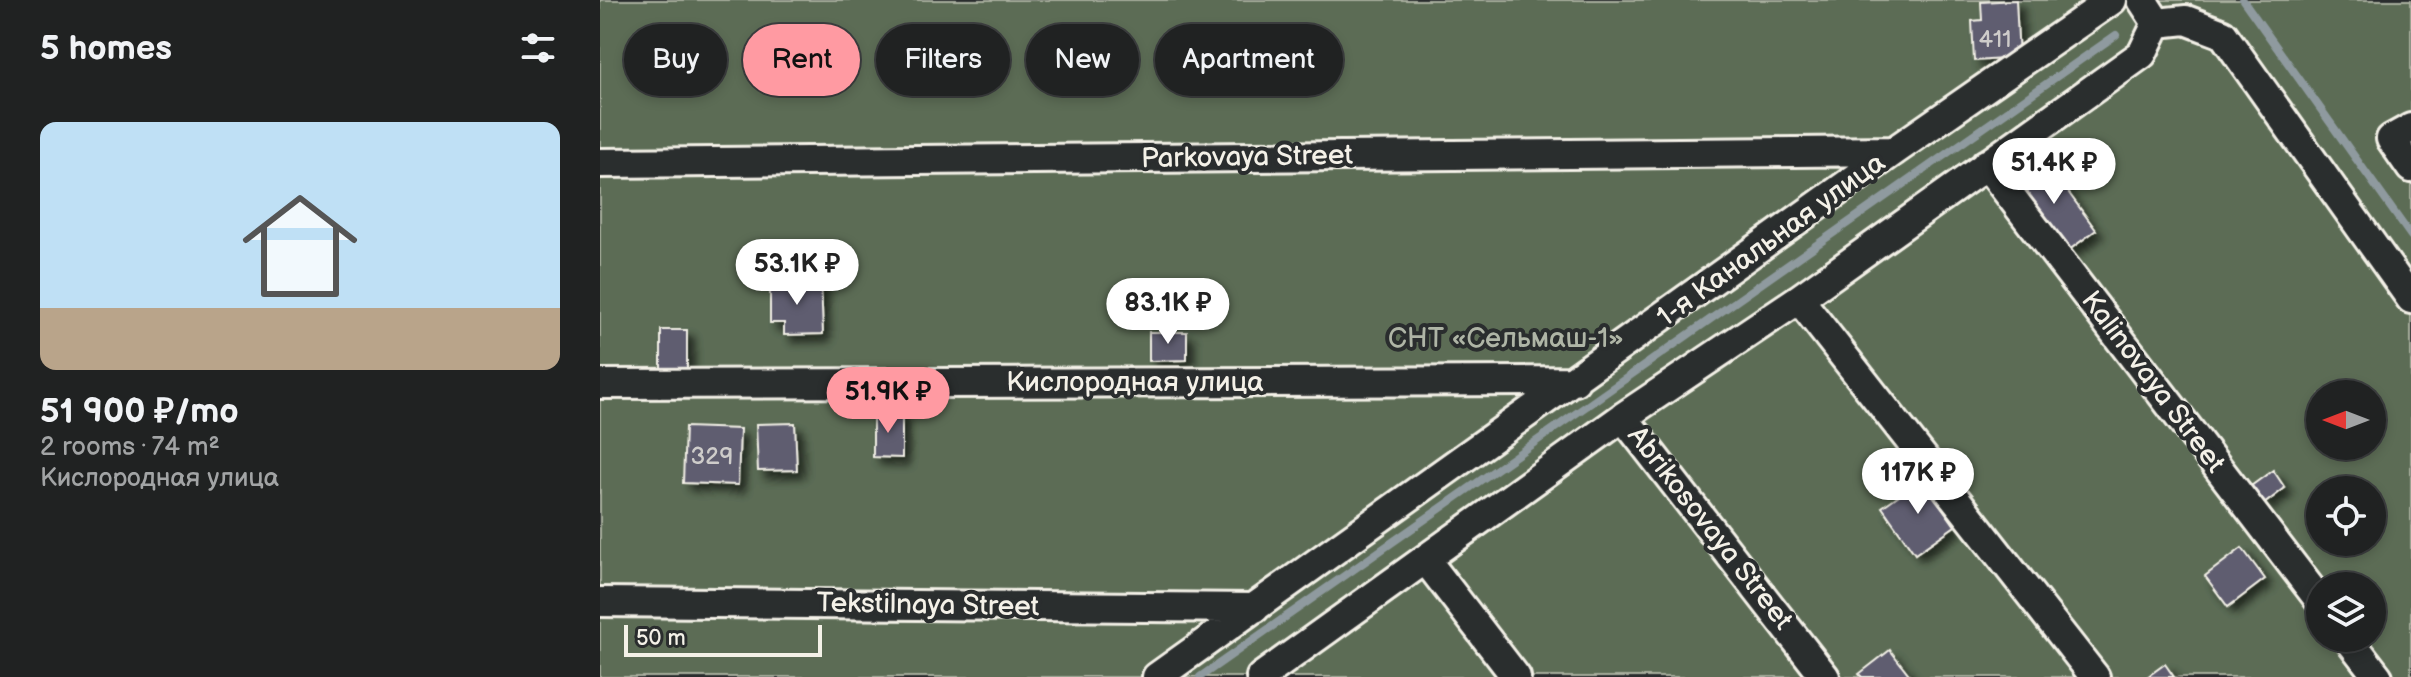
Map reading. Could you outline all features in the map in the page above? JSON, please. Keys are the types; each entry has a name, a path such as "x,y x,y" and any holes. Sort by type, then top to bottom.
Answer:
{"street":[{"name":"1-я Канальная улица","path":"1157,677 1894,151 2112,0"},
{"path":"1261,677 1623,417 1799,299 2142,54 2149,11 2223,34 2411,299"},
{"path":"2401,134 2411,168"},
{"name":"Parkovaya Street","path":"600,163 1894,151"},
{"name":"Kalinovaya Street","path":"1986,164 2306,583"},
{"path":"1799,299 2095,677"},
{"name":"Кислородная улица","path":"600,384 1575,381"},
{"name":"Abrikosovaya Street","path":"1623,417 1825,677"},
{"path":"1426,560 1516,677"},
{"name":"Tekstilnaya Street","path":"600,602 1255,608"},
{"path":"2359,652 2378,677"}],"green space":[{"name":"СНТ «Сельмаш-1»","path":"600,0 2411,0 2411,677 600,677"}],"building":[{"path":"2016,0 2019,58 1974,61 1972,21 1982,20 1981,2"},
{"path":"2043,158 2096,230 2065,253 2012,181"},
{"path":"770,281 821,281 823,334 784,335 784,323 770,323"},
{"path":"661,330 687,330 687,373 661,373"},
{"path":"1149,332 1187,332 1187,360 1149,361"},
{"path":"873,412 902,413 902,458 873,457"},
{"path":"795,423 797,470 758,471 756,424"},
{"path":"685,427 740,429 738,485 683,483"},
{"path":"2273,470 2285,488 2264,504 2251,486"},
{"path":"1922,479 1955,526 1915,554 1882,507"},
{"path":"2242,548 2265,579 2228,607 2205,576"},
{"path":"1890,650 1911,677 1862,677 1859,674"},
{"path":"2165,664 2174,677 2147,677"}],"waterway":[{"path":"2243,0 2411,236"},
{"path":"1200,677 2116,35"}]}
